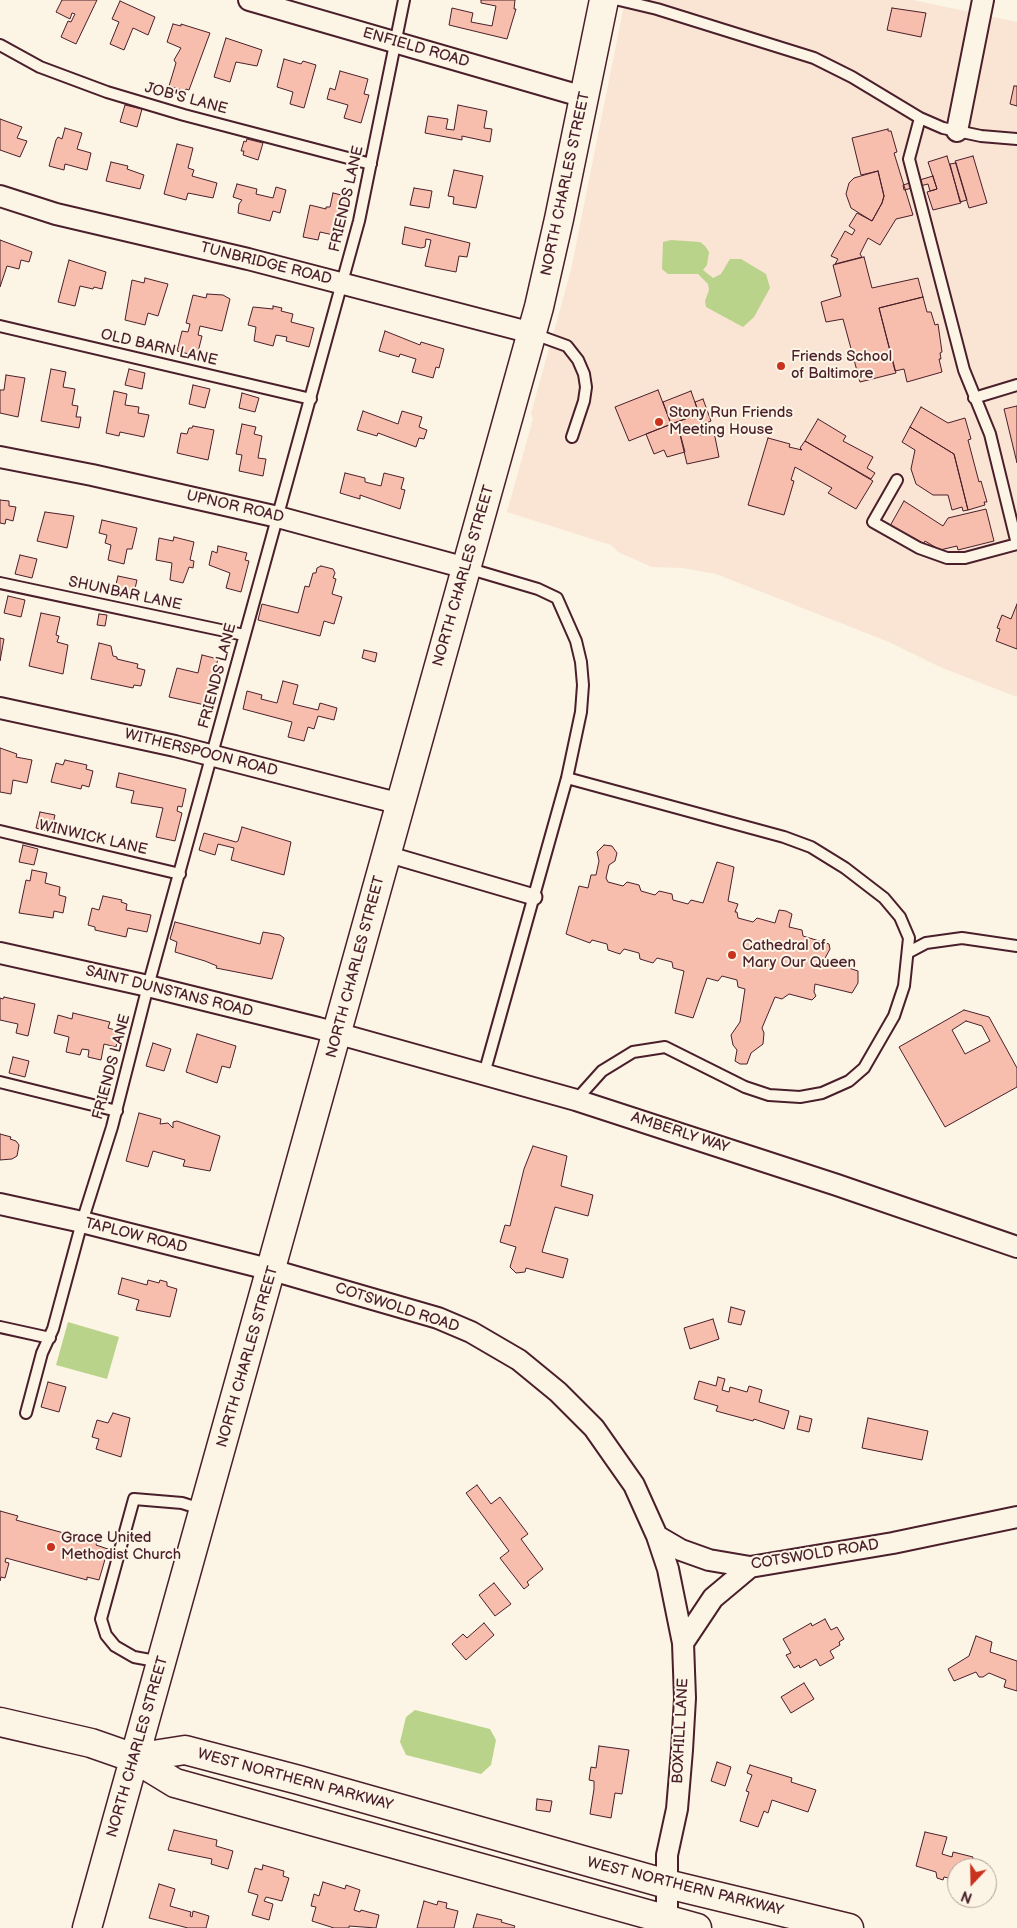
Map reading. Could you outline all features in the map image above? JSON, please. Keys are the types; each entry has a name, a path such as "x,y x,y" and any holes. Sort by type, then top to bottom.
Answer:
{"main road":[{"name":"NORTH CHARLES STREET","path":"87,1928 338,1034 532,333 552,253 604,0"},
{"path":"0,1722 91,1744 134,1758 175,1783 667,1924 697,1928"},
{"name":"WEST NORTHERN PARKWAY","path":"134,1758 185,1750 309,1782 667,1884 850,1928"}],"street":[{"name":"ENFIELD ROAD","path":"248,0 584,97"},
{"path":"956,131 983,0"},
{"name":"TUNBRIDGE ROAD","path":"0,196 56,214 184,243 532,333"},
{"name":"UPNOR ROAD","path":"0,457 102,477 278,517 466,568"},
{"name":"WITHERSPOON ROAD","path":"0,708 49,717 213,756 401,804"},
{"path":"387,854 534,897"},
{"name":"SAINT DUNSTANS ROAD","path":"0,953 148,986 338,1034"},
{"name":"AMBERLY WAY","path":"338,1034 576,1100 837,1185 1017,1247"},
{"name":"TAPLOW ROAD","path":"0,1204 82,1222 272,1270"},
{"name":"COTSWOLD ROAD","path":"272,1270 438,1318 471,1332 520,1360 558,1392 606,1443 634,1486 657,1536 681,1550 709,1560 750,1567 893,1543 1017,1517"},
{"name":"BOXHILL LANE","path":"657,1536 668,1569 684,1643 685,1698 682,1750 677,1809 667,1855 667,1924"},
{"path":"684,1643 713,1598 750,1567"}],"lane":[{"name":"FRIENDS LANE","path":"26,1413 42,1353 50,1338 82,1222 116,1111 148,986 213,756 244,635 359,221 404,0"},
{"path":"619,0 657,8 814,58 852,77 920,118 956,131 1017,139"},
{"name":"JOB'S LANE","path":"0,45 68,79 115,95 371,164"},
{"path":"897,480 872,522 919,548 947,558 965,558 1017,544 990,434 964,370 909,159 920,118"},
{"name":"OLD BARN LANE","path":"0,326 310,399"},
{"path":"532,333 567,346 578,360 584,374 586,387 584,401 572,437"},
{"path":"974,398 1017,385"},
{"path":"466,568 538,589 557,598 576,641 581,662 583,685 581,712 567,778 484,1074"},
{"name":"SHUNBAR LANE","path":"0,583 244,635"},
{"path":"567,778 784,837 811,847 845,868 884,898 903,924 909,938 904,986 894,1016 864,1068 849,1081 822,1093 800,1098 769,1094 745,1087 665,1047 633,1052 602,1071 576,1100"},
{"name":"WINWICK LANE","path":"0,832 180,874"},
{"path":"909,952 926,943 962,938 1017,946"},
{"path":"0,1082 116,1111"},
{"path":"0,1327 50,1338"},
{"path":"162,1662 134,1657 115,1646 106,1635 101,1618 134,1499 182,1503 204,1511"}],"shaded area":[{"name":"Friends School of Baltimore","path":"625,0 913,0 1017,22 1017,697 940,667 889,642 716,574 682,568 652,567 618,552 611,545 507,512 533,419 531,413 571,270"}],"green space":[{"path":"671,240 700,242 705,246 709,252 707,265 703,270 713,278 721,274 730,259 741,259 766,274 770,288 754,317 743,327 706,307 705,301 709,290 708,284 698,274 668,274 662,269 663,242"},
{"path":"68,1322 119,1337 107,1379 56,1365"},
{"path":"415,1710 490,1729 496,1740 491,1765 481,1774 406,1755 400,1742 406,1717"}],"building":[{"path":"62,0 97,0 76,44 61,37 68,21 71,22 75,14 72,13 70,19 56,12"},
{"path":"481,0 515,0 514,9 516,9 507,39 449,25 452,8 473,13 471,22 492,26 496,6 481,3"},
{"path":"120,1 155,17 148,35 133,28 124,50 110,44 119,22 112,19"},
{"path":"892,8 926,13 921,37 887,30"},
{"path":"173,24 181,26 181,24 210,33 189,90 186,89 185,91 169,86 176,63 174,60 181,48 167,42"},
{"path":"226,38 262,50 257,66 236,62 230,82 214,77"},
{"path":"284,59 301,64 303,61 316,65 304,108 290,104 293,92 277,87"},
{"path":"340,71 368,79 364,94 369,95 361,123 344,118 348,105 327,99 330,88 335,90"},
{"path":"1014,86 1017,86 1017,106 1010,104"},
{"path":"125,105 142,109 137,127 120,122"},
{"path":"458,105 487,111 484,128 492,129 490,142 462,136 462,140 425,133 428,116 448,119 446,129 454,130"},
{"path":"0,119 22,127 17,138 27,141 20,157 0,150"},
{"path":"65,128 82,133 77,149 91,153 87,170 65,164 64,170 49,166 56,140 58,137 62,139"},
{"path":"888,129 888,131 891,131 897,152 894,153 913,215 896,219 880,245 868,238 860,254 862,257 835,264 838,259 831,256 845,231 852,235 855,230 849,226 857,213 872,221 884,196 878,171 861,175 852,138"},
{"path":"247,139 263,143 258,160 243,155 244,151 241,151 244,141 246,142"},
{"path":"177,144 193,148 188,168 194,170 192,176 217,183 213,198 188,193 186,200 164,194"},
{"path":"947,156 961,203 933,210 927,192 937,189 928,162"},
{"path":"973,156 987,203 969,208 955,161"},
{"path":"111,162 128,166 127,169 144,175 140,189 106,181"},
{"path":"956,163 967,200 960,202 950,164"},
{"path":"454,170 483,176 476,208 453,204 454,197 448,196"},
{"path":"878,171 884,196 872,221 851,208 846,194 849,183 854,178"},
{"path":"933,176 937,189 930,191 928,184 904,190 903,185"},
{"path":"237,184 257,189 256,194 273,198 276,187 286,190 280,213 273,211 270,221 238,213 239,204 242,200 233,197"},
{"path":"414,188 432,191 429,208 410,205"},
{"path":"333,193 350,197 338,236 320,232 318,240 303,237 310,205 326,209 326,207 330,207"},
{"path":"405,227 470,243 467,257 459,256 456,272 425,266 431,240 426,239 425,247 421,248 402,244"},
{"path":"0,240 32,252 29,262 21,260 19,269 7,266 0,287"},
{"path":"864,257 872,288 918,278 923,297 879,308 896,373 860,382 843,319 826,322 821,302 841,296 833,265"},
{"path":"69,260 106,272 102,289 80,286 75,306 58,302"},
{"path":"145,278 168,284 158,316 148,313 145,325 125,320 132,280 144,283"},
{"path":"207,294 223,295 230,299 222,331 200,326 198,335 202,336 197,356 177,351 182,331 188,332 190,324 186,323 193,295 206,298"},
{"path":"923,297 927,312 931,312 935,325 938,324 942,352 940,353 941,359 939,359 942,372 907,382 904,369 895,371 879,308"},
{"path":"273,306 282,308 281,311 293,314 291,322 314,328 309,347 286,341 287,337 276,335 273,346 254,341 256,327 248,325 253,307 273,309"},
{"path":"385,331 420,345 421,342 444,349 439,368 436,367 433,378 412,372 416,359 400,354 399,357 379,351"},
{"path":"51,369 66,372 63,387 75,389 72,405 78,406 76,417 81,417 79,428 41,421"},
{"path":"129,369 145,373 142,389 125,385"},
{"path":"6,375 25,378 18,417 0,413 0,390 4,390"},
{"path":"193,385 210,389 205,408 189,404"},
{"path":"658,390 671,424 629,441 615,407"},
{"path":"114,391 127,394 125,405 139,407 138,413 149,415 144,437 120,432 119,436 106,433"},
{"path":"691,391 699,414 671,424 663,402"},
{"path":"242,393 259,398 255,412 239,408"},
{"path":"703,399 711,421 697,427 700,435 714,432 719,457 687,464 677,422 699,414 695,402"},
{"path":"1017,406 1017,463 1004,409"},
{"path":"921,407 948,423 965,418 971,439 968,440 979,482 981,481 987,502 984,502 985,505 968,510 954,454 910,427"},
{"path":"363,411 398,424 402,411 422,417 419,427 427,430 424,439 419,438 416,447 378,433 377,436 357,430"},
{"path":"818,419 846,436 843,441 873,457 867,468 875,473 871,479 805,441"},
{"path":"677,422 685,452 667,457 664,450 654,454 646,434"},
{"path":"242,424 256,427 254,434 262,436 258,458 266,459 263,476 239,471 242,455 236,454"},
{"path":"193,426 214,430 208,460 177,453 181,433 187,434 189,428"},
{"path":"910,427 954,454 968,510 963,511 962,507 952,510 948,495 933,495 916,484 911,469 915,450 902,442"},
{"path":"768,438 790,444 789,447 802,450 800,448 805,441 873,481 856,509 828,493 832,488 795,467 791,480 794,481 784,515 748,505"},
{"path":"345,473 365,478 365,482 381,486 384,473 404,478 401,489 405,490 400,509 360,495 360,499 340,493"},
{"path":"0,500 9,501 9,506 16,507 13,521 6,519 5,524 0,523"},
{"path":"904,501 943,526 948,518 986,509 994,541 958,550 957,546 940,550 925,541 923,545 890,526"},
{"path":"45,512 74,516 67,548 37,541"},
{"path":"102,520 137,528 132,549 127,549 124,564 108,560 111,545 105,543 107,535 99,533"},
{"path":"174,537 194,542 190,560 194,561 193,568 189,567 183,583 170,580 172,563 156,560 159,538 173,541"},
{"path":"218,546 247,553 245,560 249,561 241,592 226,588 230,573 209,565 212,551 217,553"},
{"path":"20,555 37,559 32,578 15,574"},
{"path":"321,566 333,569 335,573 333,578 336,579 332,594 342,597 334,624 324,621 320,636 258,620 262,604 298,613 305,586 309,587 313,573 316,573 317,568"},
{"path":"118,576 137,580 133,597 114,593"},
{"path":"8,596 25,600 21,617 4,613"},
{"path":"1017,604 1017,649 996,641 1000,629 997,628 1002,615 1011,619"},
{"path":"41,613 60,617 56,635 59,636 57,642 68,645 63,674 29,666"},
{"path":"99,614 107,615 105,626 97,625"},
{"path":"0,638 4,639 0,661"},
{"path":"99,643 111,646 113,656 117,657 117,659 138,664 137,668 145,670 141,686 134,685 133,688 91,679"},
{"path":"364,650 377,653 375,662 362,658"},
{"path":"202,655 218,659 205,705 169,697 177,668 198,673"},
{"path":"283,681 298,685 293,704 318,710 320,703 337,708 334,720 318,716 314,729 308,727 304,741 288,737 292,722 243,709 247,691 262,695 261,699 277,703"},
{"path":"0,748 17,754 16,757 32,760 27,783 13,780 11,794 0,792"},
{"path":"65,760 87,765 86,769 93,771 89,787 82,785 81,789 51,782 56,763 63,765"},
{"path":"119,773 186,789 182,807 178,806 177,811 182,813 175,841 156,837 163,808 131,803 134,791 116,787"},
{"path":"40,812 55,815 51,832 36,828"},
{"path":"242,827 291,842 284,875 231,860 234,848 218,844 215,855 199,850 204,833 236,842"},
{"path":"23,845 38,849 34,865 19,862"},
{"name":"Cathedral of Mary Our Queen","path":"604,845 612,846 617,853 615,861 609,865 606,878 608,882 623,886 627,882 639,885 641,891 655,895 659,891 672,894 673,900 688,904 691,900 703,903 717,862 734,867 728,901 738,904 735,912 737,912 738,918 753,922 757,918 775,923 779,910 792,914 789,927 802,930 803,936 829,944 830,949 824,960 858,971 858,983 852,993 815,984 814,992 816,996 812,1000 789,994 782,999 775,997 762,1028 764,1033 763,1044 751,1053 747,1064 740,1064 735,1061 737,1050 733,1045 731,1035 740,1022 745,989 738,987 737,980 722,976 718,981 707,978 693,1018 675,1013 684,971 673,968 672,962 657,958 653,963 640,959 639,953 624,949 620,954 608,950 607,944 592,940 590,943 566,934 579,886 588,888 591,875 596,875 599,861 597,852"},
{"path":"32,870 47,873 45,883 60,887 59,895 66,897 63,913 54,911 53,918 19,913 26,880 30,881"},
{"path":"103,896 122,900 121,902 127,904 126,910 151,915 147,932 128,928 126,937 95,930 95,927 88,925 92,908 99,910"},
{"path":"175,922 260,944 263,932 280,935 284,938 272,979 216,968 217,966 205,961 175,952 177,942 170,939"},
{"path":"4,997 35,1004 28,1036 16,1033 18,1024 0,1020 0,998 3,999"},
{"path":"964,1010 989,1017 1017,1068 1017,1087 945,1127 899,1047","holes":["966,1021 982,1026 990,1041 965,1054 952,1030"]},
{"path":"73,1013 110,1022 108,1028 119,1031 116,1047 104,1044 101,1060 88,1057 89,1050 82,1049 80,1055 66,1052 69,1037 54,1033 58,1015 72,1019"},
{"path":"197,1034 236,1046 230,1068 222,1066 217,1083 186,1072"},
{"path":"153,1043 171,1049 164,1071 146,1066"},
{"path":"13,1057 29,1061 25,1077 9,1073"},
{"path":"139,1113 161,1119 160,1124 168,1123 173,1128 173,1122 177,1121 220,1136 210,1171 183,1166 185,1160 153,1151 148,1167 126,1161"},
{"path":"0,1134 11,1137 10,1139 16,1141 19,1145 17,1156 12,1159 0,1160"},
{"path":"533,1146 567,1156 561,1186 593,1195 588,1216 555,1207 542,1252 568,1259 563,1278 526,1268 525,1272 516,1273 510,1267 516,1247 500,1242 505,1225 510,1226 524,1169"},
{"path":"122,1278 147,1285 148,1280 159,1283 160,1280 167,1282 167,1286 177,1289 170,1317 136,1310 139,1300 118,1294"},
{"path":"731,1307 745,1311 741,1325 728,1322"},
{"path":"713,1319 719,1339 690,1349 684,1328"},
{"path":"718,1377 725,1379 722,1390 729,1392 730,1387 747,1392 749,1386 762,1390 759,1402 789,1411 784,1429 754,1419 753,1421 716,1411 718,1406 694,1399 699,1381 716,1386"},
{"path":"48,1382 66,1387 59,1412 41,1407"},
{"path":"113,1413 130,1418 121,1457 96,1449 99,1439 92,1437 97,1420 108,1423"},
{"path":"800,1416 812,1419 809,1432 797,1429"},
{"path":"868,1418 928,1431 922,1460 862,1448"},
{"path":"477,1485 491,1504 500,1497 528,1534 521,1539 543,1569 527,1582 529,1585 524,1589 500,1558 509,1551 466,1493"},
{"name":"Grace United Methodist Church","path":"0,1511 18,1516 16,1520 97,1542 96,1545 108,1549 99,1580 87,1577 87,1580 6,1558 5,1562 9,1563 5,1578 1,1577 0,1581"},
{"path":"494,1583 511,1604 495,1616 479,1595"},
{"path":"825,1619 831,1630 837,1627 844,1639 839,1642 840,1645 830,1651 834,1658 820,1666 816,1659 800,1668 799,1665 794,1668 786,1655 791,1653 783,1639 811,1623 812,1626"},
{"path":"484,1623 494,1635 466,1660 452,1644 463,1634 467,1638"},
{"path":"976,1636 992,1642 990,1652 1017,1661 1017,1691 1004,1687 1006,1680 989,1673 979,1677 976,1672 954,1681 948,1669 969,1656"},
{"path":"804,1683 814,1699 791,1713 781,1697"},
{"path":"599,1746 629,1750 622,1794 615,1793 611,1818 590,1814 594,1781 589,1780 591,1767 596,1768"},
{"path":"717,1762 731,1767 725,1786 711,1781"},
{"path":"750,1765 792,1778 791,1782 816,1790 808,1812 772,1800 768,1813 764,1811 758,1827 740,1821 749,1792 746,1791 752,1775 747,1773"},
{"path":"537,1799 552,1801 550,1812 536,1810"},
{"path":"174,1830 217,1840 216,1846 233,1851 228,1869 211,1864 212,1859 168,1850"},
{"path":"925,1832 947,1837 942,1854 952,1857 953,1852 973,1857 947,1858 947,1878 944,1877 943,1880 937,1878 936,1872 916,1866"},
{"path":"263,1865 284,1871 283,1876 289,1878 282,1901 266,1897 264,1901 273,1904 269,1920 252,1915 258,1895 248,1892 255,1868 262,1870"},
{"path":"323,1882 345,1889 346,1885 360,1890 354,1910 379,1915 376,1928 349,1926 349,1928 334,1928 312,1921 316,1907 311,1906 314,1894 319,1896"},
{"path":"159,1884 175,1889 170,1906 191,1912 190,1916 192,1917 193,1911 209,1916 206,1928 188,1928 149,1918"},
{"path":"424,1901 437,1905 438,1901 447,1903 446,1908 458,1911 454,1928 417,1928"},
{"path":"477,1914 502,1920 501,1922 515,1926 514,1928 473,1928"}],"place":[{"name":"Friends School of Baltimore","path":"781,366"},
{"name":"Stony Run Friends Meeting House","path":"659,422"},
{"name":"Cathedral of Mary Our Queen","path":"732,955"},
{"name":"Grace United Methodist Church","path":"51,1547"}]}
